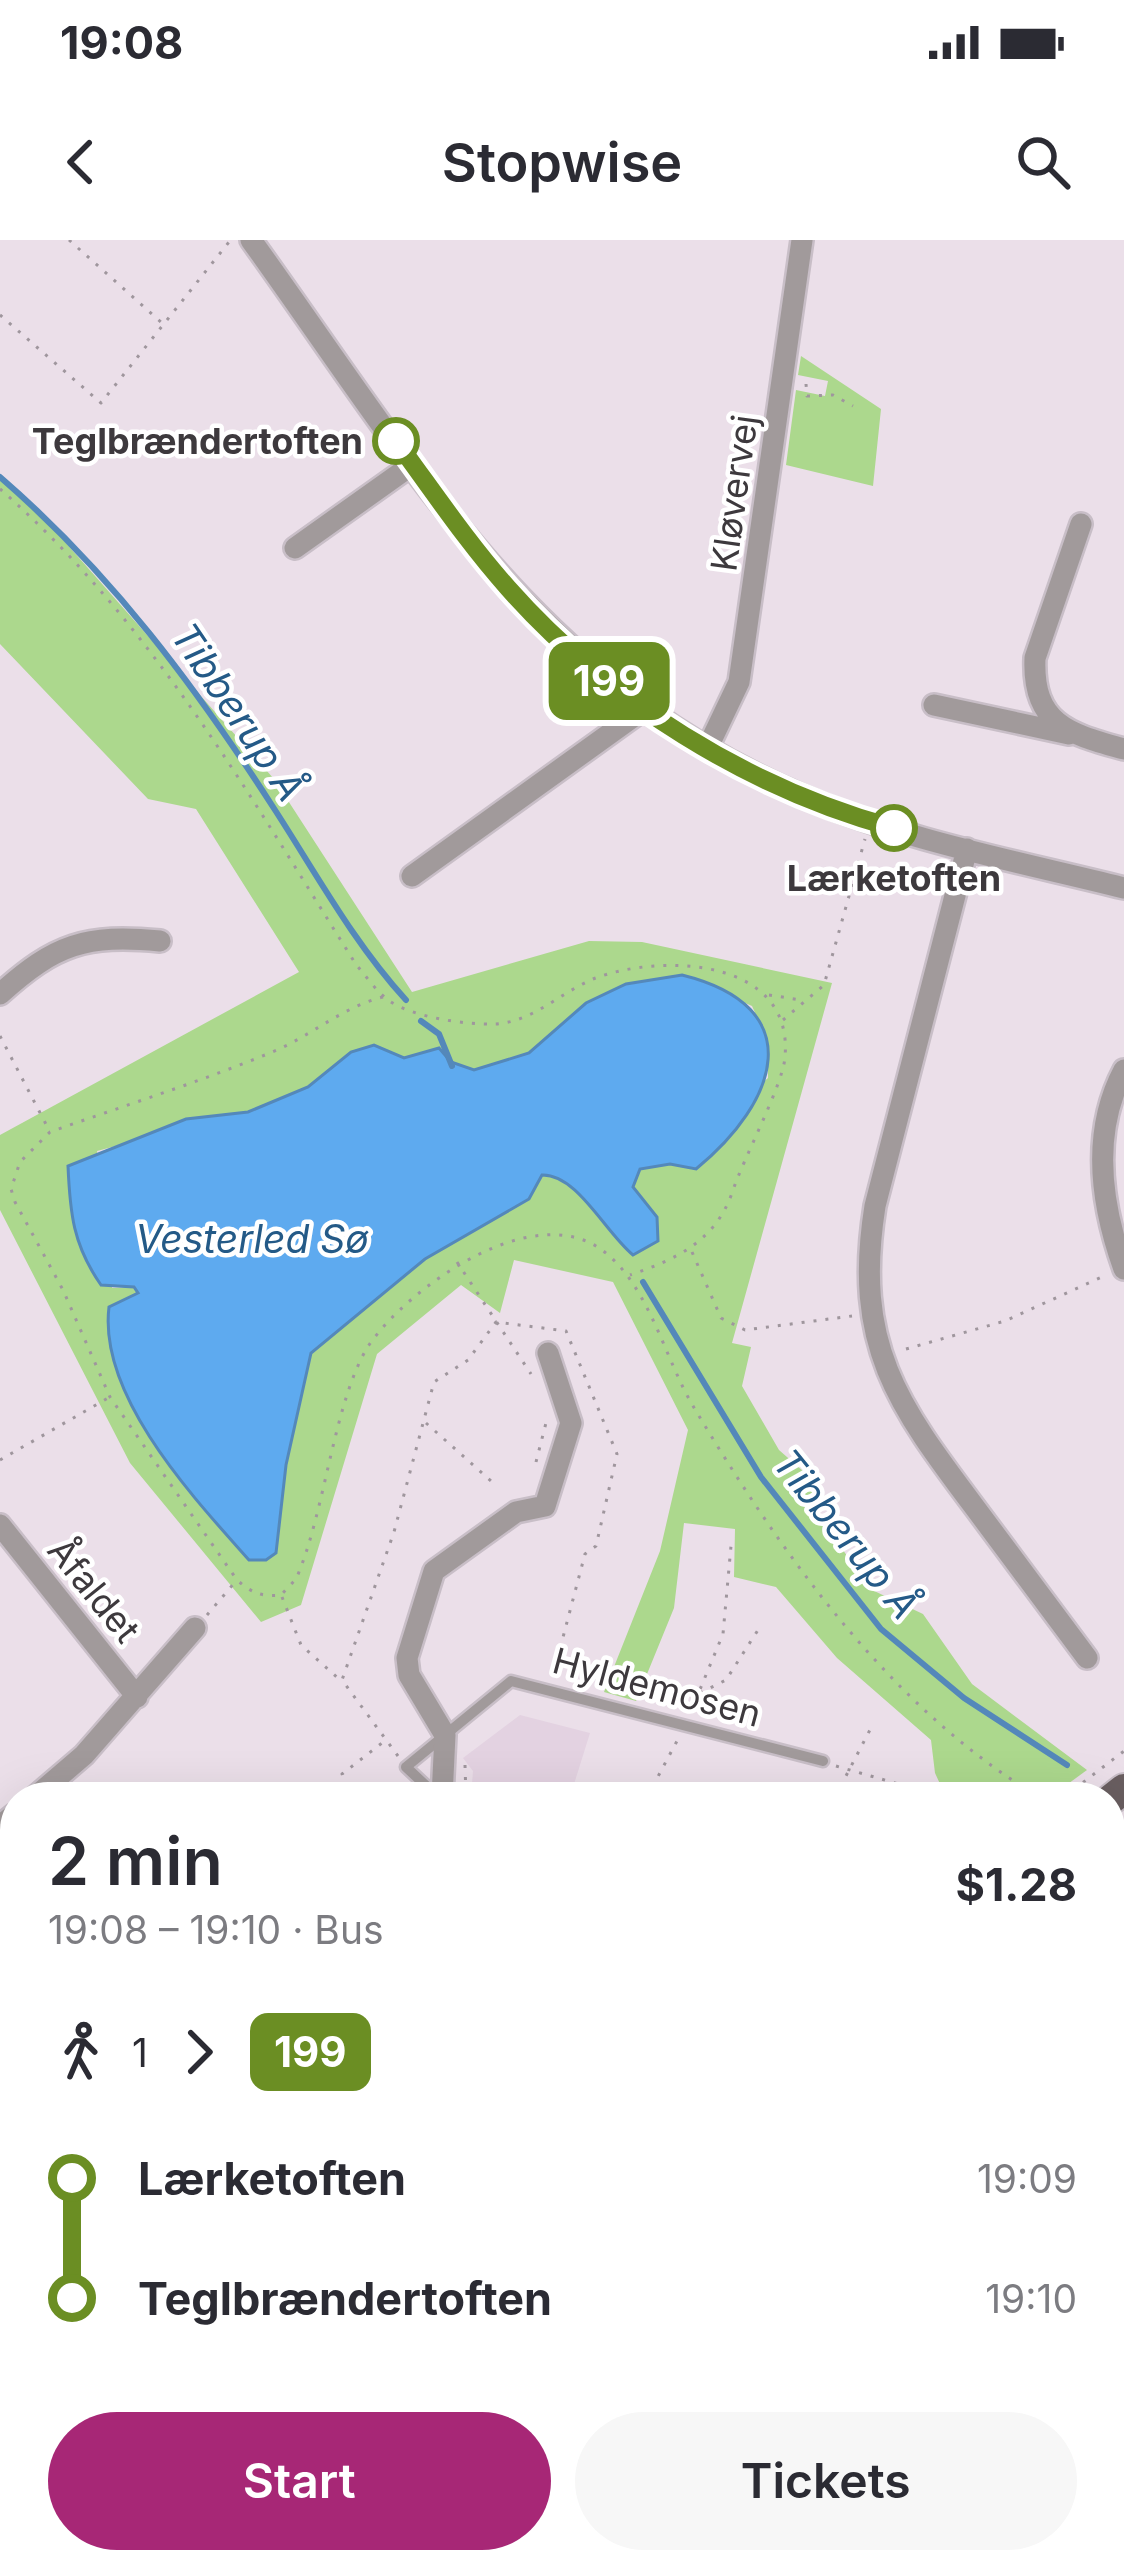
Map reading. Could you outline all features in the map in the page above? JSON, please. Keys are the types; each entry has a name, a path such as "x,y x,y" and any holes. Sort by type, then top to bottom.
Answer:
{"street":[{"path":"250,240 510,590 567,648 644,709 707,749 798,794 870,822 1124,888"},
{"name":"Kløvervej","path":"707,749 739,682 802,240"},
{"path":"295,548 413,464"},
{"path":"1070,734 1041,700 1035,658 1081,524"},
{"path":"934,705 1124,749"},
{"path":"412,876 644,709"},
{"path":"968,849 875,1206 869,1260 871,1313 881,1356 910,1421 1087,1658"},
{"path":"0,994 32,965 71,944 112,937 160,941"},
{"path":"1124,1070 1105,1128 1102,1178 1108,1222 1124,1268"},
{"path":"441,1782 445,1735 410,1675 407,1658 434,1571 516,1512 544,1506 571,1423 548,1354"},
{"name":"Åfaldet","path":"0,1525 136,1697"},
{"name":"Åfaldet","path":"52,1782 84,1755 195,1628"}],"lane":[{"name":"Hyldemosen","path":"406,1767 511,1681 823,1761"},
{"path":"406,1767 423,1782"}],"path":[{"path":"69,240 164,325"},
{"path":"0,315 101,403 231,240"},
{"path":"806,384 808,396 829,399 833,394 851,406"},
{"path":"0,489 53,535 179,686 358,966 383,997 398,1006 497,1024 520,1019 594,979 675,966 728,973 767,994 805,1001"},
{"path":"782,1022 824,985 870,822"},
{"path":"629,1275 691,1249 724,1215 785,1057 782,1022 767,994"},
{"path":"281,1595 252,1594 237,1580 110,1397 11,1189 20,1162 50,1132 269,1053 316,1033 359,1003 383,997"},
{"path":"0,1036 50,1132"},
{"path":"281,1595 306,1556 368,1348 423,1287 457,1262 506,1245 576,1239 600,1248 629,1275 689,1400 746,1493 844,1624 964,1750 1015,1782"},
{"path":"691,1249 721,1318 746,1330 871,1313"},
{"path":"457,1262 535,1379"},
{"path":"881,1356 1005,1322 1124,1268"},
{"path":"342,1679 384,1547 394,1532 434,1382 467,1360 484,1338"},
{"path":"0,1460 110,1397"},
{"path":"534,1468 548,1408"},
{"path":"424,1420 492,1481"},
{"path":"655,1782 686,1725 723,1634 731,1546"},
{"path":"195,1628 237,1580"},
{"path":"281,1595 302,1645 342,1679 406,1767"},
{"path":"699,1694 726,1680 758,1630"},
{"path":"842,1782 872,1726"},
{"path":"345,1782 342,1774 385,1741"},
{"path":"1084,1782 1124,1751"},
{"path":"808,1782 809,1758"},
{"path":"823,1761 890,1782"}],"shaded area":[{"path":"520,1715 590,1733 575,1782 472,1782 473,1771 463,1758"}],"green space":[{"path":"801,356 881,409 873,486 786,465 796,390 825,396 828,381 798,375"},
{"path":"0,480 28,500 274,779 412,992 589,941 642,942 832,983 732,1343 751,1347 742,1386 779,1450 820,1486 818,1514 870,1589 923,1614 972,1684 1087,1770 1071,1782 939,1782 931,1740 837,1658 776,1587 734,1577 735,1529 684,1523 674,1608 636,1701 604,1692 660,1551 688,1430 613,1282 514,1260 500,1313 461,1285 377,1354 301,1605 261,1622 130,1463 0,1210 0,1135 299,972 196,809 148,799 0,644","holes":["682,975 752,1006 768,1041 768,1078 671,1164 640,1169 633,1187 579,1191 555,1175 542,1175 529,1199 425,1259 311,1353 286,1465 276,1553 109,1307 138,1293 134,1287 112,1288 97,1151 161,1134 186,1119 248,1112 308,1087 351,1052 451,1062 474,1070 529,1054 586,1003 626,984"]}],"water":[{"name":"Vesterled Sø","path":"682,975 723,990 750,1009 765,1033 768,1059 762,1087 747,1115 696,1169 670,1164 640,1169 633,1187 657,1217 658,1241 633,1255 579,1194 555,1177 542,1175 529,1199 425,1259 311,1353 286,1465 276,1553 266,1560 249,1560 177,1476 134,1410 118,1375 109,1307 138,1293 134,1287 101,1285 84,1256 75,1228 68,1166 186,1119 248,1112 308,1087 351,1052 374,1045 404,1058 439,1048 451,1062 474,1070 529,1053 586,1003 626,984"}],"waterway":[{"name":"Tibberup Å","path":"0,477 79,552 150,633 245,764 353,932 406,1000"},
{"name":"Tibberup Å","path":"421,1021 439,1034 452,1066"},
{"name":"Tibberup Å","path":"643,1282 761,1477 881,1629 964,1698 1067,1765"}],"bus line":[{"name":"199","path":"396,441 510,590 567,648 644,709 707,749 798,794 894,828"}],"place":[{"name":"Teglbrændertoften","path":"396,441"},
{"name":"Lærketoften","path":"894,828"}]}
